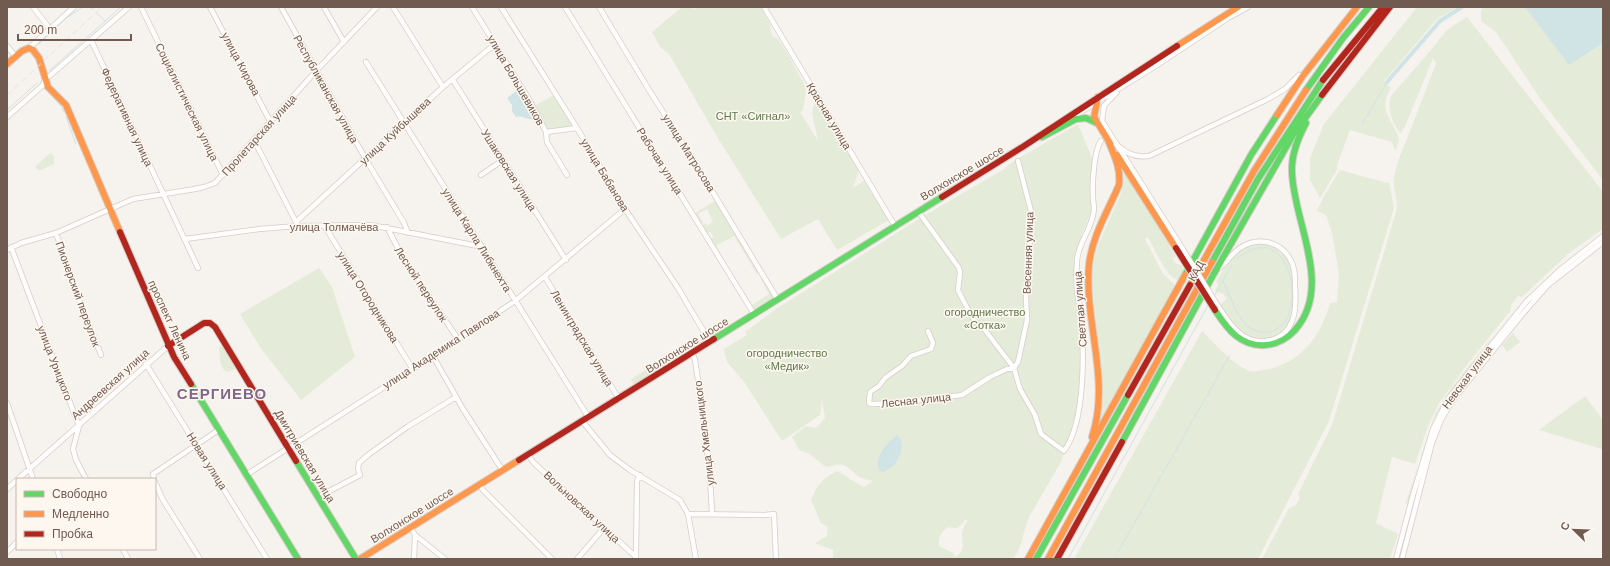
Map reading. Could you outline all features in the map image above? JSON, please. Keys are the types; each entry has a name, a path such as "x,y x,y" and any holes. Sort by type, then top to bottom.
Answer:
{"main road":[{"name":"Волхонское шоссе","path":"360,559 583,422 1024,146 1238,7"},
{"path":"1028,559 1250,155 1313,61 1357,7"},
{"name":"КАД","path":"1036,559 1270,143 1324,64 1369,7"},
{"name":"КАД","path":"1048,559 1262,173 1326,75 1382,7"},
{"path":"1056,559 1212,277 1293,135 1319,98 1390,7"},
{"path":"7,64 28,48"},
{"name":"проспект Ленина","path":"28,48 33,50 39,58 48,87 66,105 168,346 298,559"},
{"path":"1097,100 1094,113 1097,123 1178,246 1227,328 1236,337 1248,344 1262,346 1273,344 1288,337 1307,310 1312,287 1311,267 1305,235 1293,190 1292,161 1301,131 1319,98"},
{"path":"1044,136 1076,119 1086,118 1097,123"},
{"name":"Волхонское шоссе","path":"1024,146 1044,136"},
{"path":"1082,461 1094,432 1098,413 1098,386 1089,264 1091,250 1119,185 1120,176 1117,160 1108,140"},
{"name":"Андреевская улица","path":"168,346 204,323 210,323"},
{"name":"Дмитриевская улица","path":"210,323 214,327 356,559"}],"street":[{"path":"33,7 50,29"},
{"path":"28,48 74,7"},
{"path":"7,117 42,86 46,79 129,7"},
{"name":"Социалистическая улица","path":"141,7 223,175"},
{"name":"улица Кирова","path":"210,7 270,121"},
{"name":"Республиканская улица","path":"281,7 365,158 404,223 408,233"},
{"path":"324,7 344,42"},
{"name":"Пролетарская улица","path":"9,248 28,240 56,233 133,199 204,188 215,183 316,71 377,7"},
{"path":"393,7 443,87"},
{"name":"улица Большевиков","path":"472,7 530,101 546,132 547,142 567,175"},
{"name":"улица Бабанова","path":"501,7 577,128 625,209 678,288 710,342"},
{"name":"Рабочая улица","path":"566,7 754,314"},
{"name":"улица Матросова","path":"599,7 778,300"},
{"name":"Красная улица","path":"764,7 772,18 895,226"},
{"name":"Волхонское шоссе","path":"1044,136 1097,100 1135,79 1228,18 1248,7"},
{"name":"Федеративная улица","path":"91,40 162,195 198,268"},
{"name":"улица Куйбышева","path":"297,224 404,122 495,44"},
{"path":"7,46 16,57"},
{"path":"1116,144 1124,151 1133,155 1143,157 1149,156 1268,99 1288,86 1313,61"},
{"name":"улица Карла Либкнехта","path":"366,62 589,418"},
{"path":"1135,79 1109,100 1103,109 1102,121 1178,246 1234,329 1244,337 1262,341 1278,337 1292,324 1296,297 1293,267 1290,259 1272,243 1258,241 1240,248 1212,277"},
{"name":"Ушаковская улица","path":"453,80 566,260"},
{"path":"546,132 577,128"},
{"path":"254,140 297,224"},
{"name":"Светлая улица","path":"1014,368 1020,389 1035,415 1041,434 1064,451 1072,437 1079,418 1083,378 1083,349 1081,311 1076,277 1077,258 1082,240 1086,234 1092,217 1095,164 1097,149 1101,141"},
{"path":"481,175 503,160"},
{"name":"Весенняя улица","path":"1014,368 1018,362 1027,320 1026,298 1031,223 1031,211 1018,161"},
{"name":"улица Академика Павлова","path":"246,475 433,356 515,301 566,260 625,209"},
{"path":"918,211 959,268 960,273 958,290 974,320 985,330 1014,368"},
{"name":"улица Толмачёва","path":"184,239 297,224 371,224 408,233 483,247"},
{"name":"улица Огородникова","path":"324,225 412,368"},
{"name":"Лесной переулок","path":"387,227 403,258 458,339"},
{"name":"Пионерский переулок","path":"56,233 76,292 101,355"},
{"name":"Невская улица","path":"1396,559 1433,429 1448,399 1527,301 1561,269 1603,236"},
{"name":"Невская улица","path":"1402,559 1432,443 1441,420 1452,401 1520,317 1548,286 1603,242"},
{"name":"улица Урицкого","path":"9,248 79,426"},
{"name":"Ленинградская улица","path":"545,277 619,399"},
{"name":"Лесная улица","path":"928,331 933,342 931,349 911,356 902,366 884,378 879,386 870,392 869,403 897,403 962,395 990,377 1014,368"},
{"name":"Андреевская улица","path":"20,478 146,364 168,346"},
{"name":"улица Хмельницкого","path":"692,353 695,360 703,413 712,514"},
{"path":"433,356 456,397 503,471"},
{"name":"Новая улица","path":"146,364 267,559"},
{"path":"318,497 360,475 358,469 359,463 368,455 407,427 456,397"},
{"path":"7,403 33,478"},
{"path":"7,420 12,416"},
{"path":"583,422 610,455 680,500 688,514 696,559"},
{"path":"79,426 72,449 85,478"},
{"path":"154,478 153,474 220,429"},
{"name":"Вольновская улица","path":"528,455 534,463 636,558"},
{"path":"636,558 637,481 640,475"},
{"name":"Андреевская улица","path":"7,489 16,482"},
{"path":"156,484 163,500 200,559"},
{"path":"480,485 483,490 552,559"},
{"path":"1409,514 1415,513"},
{"path":"688,514 774,514 776,559"},
{"path":"1409,514 1413,518"},
{"path":"411,528 415,535 445,559"},
{"path":"577,559 604,528"},
{"path":"414,559 415,535"},
{"path":"7,552 16,543"},
{"path":"124,550 128,559"}],"green space":[{"name":"СНТ «Сигнал»","path":"682,7 692,7 693,9 700,7 761,7 770,25 772,36 778,39 787,53 806,89 803,111 800,112 818,141 812,112 815,103 820,105 858,168 858,173 853,188 864,181 889,220 837,250 818,219 781,239 719,140 669,54 661,48 652,32"},
{"path":"1417,7 1457,7 1437,19 1384,81 1391,88 1385,103 1387,114 1399,139 1396,150 1392,142 1350,130 1337,165 1337,170 1320,198 1310,180 1310,158 1324,124"},
{"path":"1483,7 1548,7 1603,34 1603,180 1541,100 1496,32 1481,21 1481,11"},
{"path":"1467,17 1603,192 1603,229 1569,253 1522,297 1518,296 1511,305 1511,310 1466,366 1438,405 1428,426 1415,464 1392,457 1376,523 1398,534 1390,559 1262,559 1289,508 1296,505 1300,498 1298,494 1332,425 1396,212 1397,203 1394,180 1397,164 1436,64 1430,51 1447,30"},
{"path":"1430,51 1433,58 1401,133 1391,116 1391,96"},
{"path":"549,85 572,122 572,125 569,127 552,129 546,127 536,105 554,95 548,86"},
{"path":"1078,124 1094,163 1091,212 1082,234 1075,260 1081,358 1077,416 1061,462 1029,517 1019,549 1013,559 833,559 833,550 815,543 827,536 828,527 821,523 811,500 818,486 824,479 837,471 864,487 873,481 859,477 850,469 841,464 826,467 808,453 799,450 792,437 806,426 816,428 825,418 822,399 820,415 782,441 745,383 727,362 724,349 747,335 745,332 776,309 922,217 1004,169 1012,162","holes":["965,520 968,520 962,533 962,551 955,557 953,553 939,546 940,537 948,527 957,528"]},
{"path":"50,153 54,156 54,164 38,170 35,167"},
{"path":"1124,170 1176,257 1172,258 1175,263 1181,265 1184,271 1179,280 1174,279 1157,255 1148,237 1145,239 1163,274 1174,284 1175,287 1100,424 1103,396 1093,294 1093,264 1098,245 1120,196"},
{"path":"1340,170 1387,183 1389,182 1394,208 1329,421 1258,559 1074,559 1202,331 1232,360 1245,369 1251,371 1259,371 1284,364 1303,351 1317,334 1327,314 1330,303 1337,302 1339,274 1332,233 1326,215 1317,211 1324,196"},
{"path":"714,197 760,272 757,274 734,236 717,245 716,248 710,239 714,237 710,232 707,233 702,226 706,223 707,226 713,222 707,209 698,214 703,222 701,224 695,213 715,201 713,198"},
{"path":"1257,244 1266,244 1276,248 1289,260 1292,268 1295,297 1290,323 1280,335 1268,340 1257,340 1238,332 1220,305 1227,298 1222,293 1215,291 1218,284 1216,282 1232,258 1243,249"},
{"path":"319,268 332,287 355,357 301,400 260,347 240,314"},
{"path":"763,278 774,297 755,309 752,308 743,293 745,293 752,305 769,294 761,279"},
{"path":"1513,333 1520,342 1507,352 1502,345"},
{"path":"1492,337 1476,361 1446,398 1429,432 1436,412 1453,386"},
{"path":"223,344 237,368 227,372 221,365 220,358 219,348"},
{"path":"653,365 655,368 657,367 659,369 634,385 632,383 633,381 630,380"},
{"path":"1585,396 1603,420 1602,449 1539,430"},
{"path":"1419,462 1409,501 1405,505"}],"shaded area":[{"path":"1525,7 1603,7 1603,43 1569,65"},
{"path":"516,91 527,101 536,119 516,117 512,111 512,105 507,98"},
{"path":"897,435 900,438 902,445 899,457 895,464 891,467 884,472 880,471 878,466 879,456 889,442"}],"waterway":[{"path":"39,44 66,18 83,7"},
{"path":"89,7 93,9"},
{"path":"49,71 121,7"},
{"path":"1387,82 1440,21 1462,7"},
{"path":"97,13 105,21"},
{"path":"1362,124 1387,82"},
{"path":"7,110 37,83"},
{"path":"45,88 61,106"},
{"path":"62,108 64,112"},
{"path":"66,117 76,144"},
{"path":"1223,281 1233,304 1247,326 1255,331 1268,332 1282,325 1290,312 1292,294 1290,276 1283,260 1272,249 1256,248 1237,259"},
{"path":"1214,296 1232,265"},
{"path":"1068,559 1208,305"},
{"path":"1118,552 1230,355"},
{"path":"1115,557 1120,559"}],"railway":[{"path":"7,95 102,7"}],"traffic: fast":[{"path":"1306,90 1343,38 1369,7"},
{"path":"1212,262 1258,179 1323,80"},
{"path":"1122,442 1212,277 1293,135 1322,95"},
{"path":"1185,275 1251,155 1277,115"},
{"path":"1042,137 1076,119 1086,118 1097,123"},
{"path":"1215,310 1236,336 1242,340 1257,345 1266,345 1286,338 1295,330 1306,313 1311,294 1311,274 1308,253 1294,191 1292,172 1296,146 1306,123"},
{"path":"714,339 942,197"},
{"path":"191,384 298,559"},
{"path":"1036,559 1128,395"},
{"path":"296,461 356,559"}],"traffic: slow":[{"path":"1177,46 1238,7"},
{"path":"1277,115 1302,77 1357,7"},
{"path":"7,64 22,51 29,48 33,50 39,58 48,87 66,105 120,232"},
{"path":"1190,285 1254,171 1306,90"},
{"path":"1098,97 1094,117 1110,143"},
{"path":"1092,437 1097,416 1099,395 1096,351 1088,286 1089,265 1093,244 1119,185 1119,173 1108,140"},
{"path":"1117,155 1176,248"},
{"path":"1048,559 1212,262"},
{"path":"1028,559 1185,275"},
{"path":"360,559 519,460"}],"traffic: jam":[{"path":"1323,80 1383,7"},
{"path":"1322,95 1390,7"},
{"path":"942,197 1024,146 1177,46"},
{"path":"120,232 174,357 191,384"},
{"path":"1176,248 1215,310"},
{"path":"1128,395 1190,285"},
{"path":"168,346 204,323 210,323 215,327 296,461"},
{"path":"519,460 714,339"},
{"path":"1057,559 1122,442"}],"district":[{"name":"СЕРГИЕВО","path":"222,394"}],"park label":[{"name":"огородничество «Сотка»","path":"985,318"},
{"name":"огородничество «Медик»","path":"787,359"}]}
